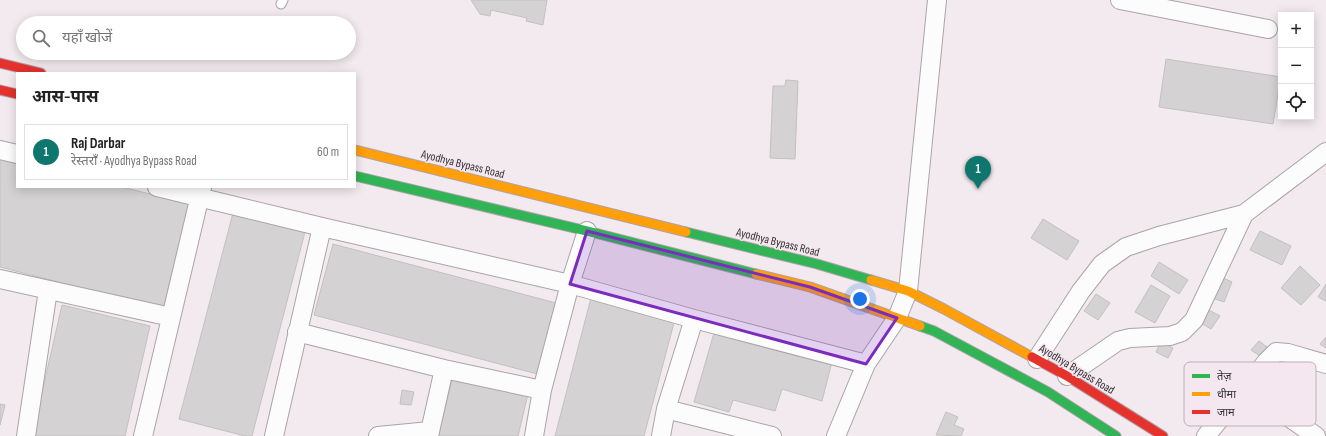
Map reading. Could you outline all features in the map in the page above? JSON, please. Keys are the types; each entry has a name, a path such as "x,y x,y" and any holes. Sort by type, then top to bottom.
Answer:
{"main road":[{"path":"0,63 37,72"},
{"path":"0,90 16,94"},
{"name":"Ayodhya Bypass Road","path":"356,150 816,264 908,291 1067,376 1163,436"},
{"path":"356,176 587,231 810,287 934,331 1041,388 1116,436"}],"street":[{"path":"836,436 866,364 897,318 908,291 937,0"},
{"path":"1120,0 1268,29"},
{"path":"0,150 16,154"},
{"path":"1037,359 1082,291 1102,264 1126,247 1159,236 1244,214 1326,152"},
{"path":"166,188 201,192 322,227 570,284 694,319 866,364"},
{"path":"143,436 201,192"},
{"path":"1067,376 1118,340 1170,336 1182,332 1194,320 1244,214"},
{"path":"274,436 322,227"},
{"path":"534,436 542,390 570,284 587,231"},
{"path":"0,279 171,317"},
{"path":"26,436 48,290"},
{"path":"661,436 666,409 694,319"},
{"path":"297,332 444,369 542,390"},
{"path":"1266,362 1276,352 1288,353 1326,364"},
{"path":"378,436 430,433 444,369"},
{"path":"666,409 772,436"},
{"path":"1206,436 1214,426"},
{"path":"1301,426 1316,436"}],"highlighted area":[{"path":"587,231 810,287 897,318 866,364 570,284"}],"building":[{"path":"471,0 547,0 543,25 526,21 527,18 491,10 490,16 480,14"},
{"path":"1166,59 1278,77 1278,95 1273,124 1159,107"},
{"path":"786,80 798,81 795,159 770,158 773,86 785,86"},
{"path":"0,156 16,160 16,188 126,188 190,204 163,309 0,267"},
{"path":"233,213 305,232 252,436 245,436 179,419"},
{"path":"1043,219 1079,241 1067,260 1031,238"},
{"path":"1260,231 1291,246 1282,265 1250,250"},
{"path":"333,244 560,304 541,375 314,315"},
{"path":"1159,262 1188,280 1179,294 1151,276"},
{"path":"1300,266 1320,285 1301,305 1281,288"},
{"path":"1221,277 1232,282 1224,302 1212,298"},
{"path":"1326,284 1326,301 1318,297"},
{"path":"1151,285 1170,296 1155,323 1135,312"},
{"path":"1096,294 1110,303 1098,320 1084,311"},
{"path":"591,298 675,319 644,436 555,436"},
{"path":"62,305 150,326 125,436 32,436"},
{"path":"1209,310 1220,316 1211,329 1201,323"},
{"path":"716,326 833,358 822,401 782,389 775,411 733,400 729,412 694,402"},
{"path":"1326,337 1326,348 1320,344"},
{"path":"1259,341 1267,347 1260,356 1251,350"},
{"path":"1161,342 1173,348 1168,358 1156,352"},
{"path":"1279,358 1284,362 1275,362"},
{"path":"453,376 528,394 518,436 438,436"},
{"path":"402,390 414,392 411,405 400,404"},
{"path":"0,404 5,405 0,425"},
{"path":"946,412 958,417 954,425 964,429 961,436 936,435"}],"traffic: fast":[{"path":"356,176 587,231 756,274"},
{"path":"686,232 817,264 871,280"},
{"path":"920,326 934,331 1048,392 1116,436"}],"traffic: slow":[{"path":"356,150 686,232"},
{"path":"756,274 810,287 920,326"},
{"path":"871,280 908,291 1032,357"}],"traffic: jam":[{"path":"0,63 37,72"},
{"path":"0,90 16,94"},
{"path":"1032,357 1067,376 1163,436"}],"place":[{"name":"Raj Darbar","path":"978,189"}]}
